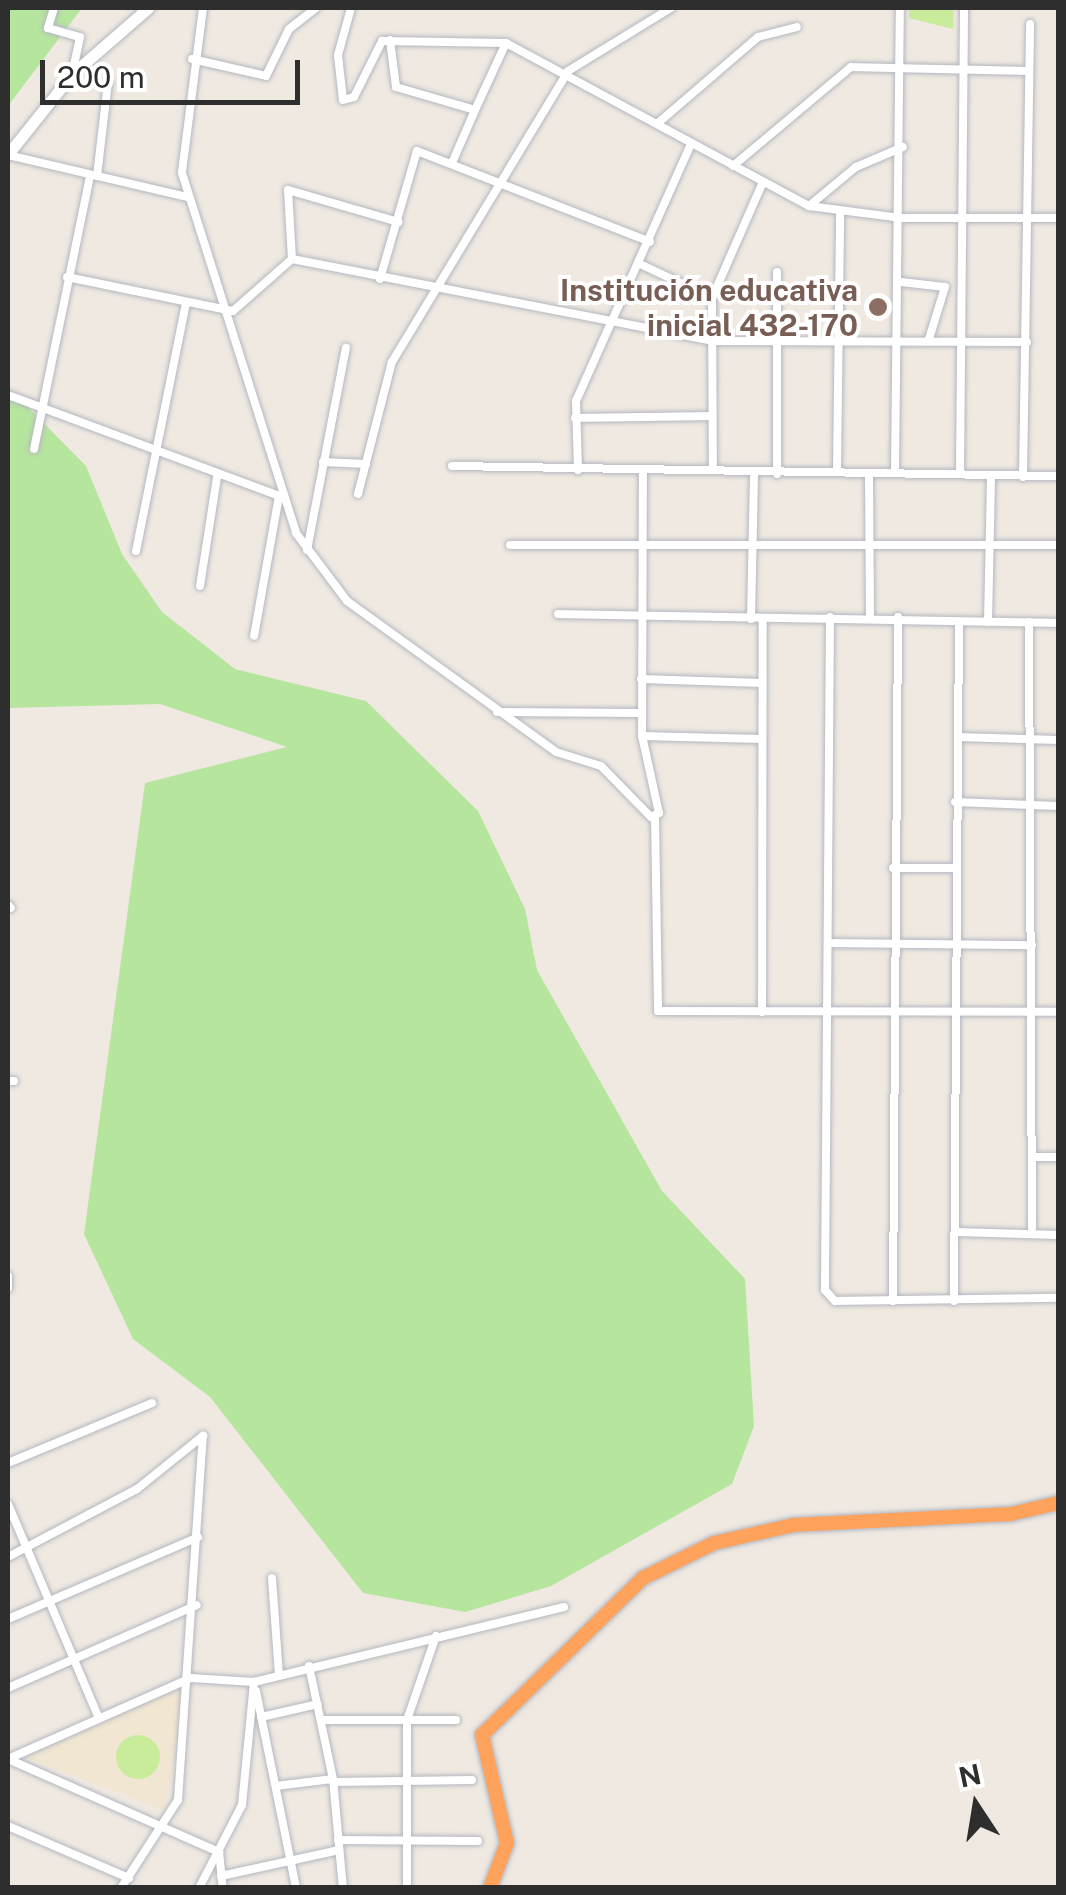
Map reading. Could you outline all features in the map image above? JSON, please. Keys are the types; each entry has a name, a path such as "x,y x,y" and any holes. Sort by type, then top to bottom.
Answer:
{"highway":[{"path":"490,1888 507,1843 482,1735 643,1578 714,1543 792,1524 1010,1514 1058,1503"}],"street":[{"path":"54,8 48,28 80,37 72,74"},
{"path":"148,8 72,74 8,155 187,197"},
{"path":"203,8 182,122 187,197 232,312 279,496 307,552 347,600 556,752 602,766 656,816"},
{"path":"192,59 266,76 289,29 316,8"},
{"path":"351,8 338,54 344,100 354,98 390,40"},
{"path":"358,494 392,362 505,184 568,72 671,8"},
{"path":"895,471 902,282 900,8"},
{"path":"960,472 966,218 960,74 964,8"},
{"path":"1023,477 1028,218 1025,71 1030,24"},
{"path":"658,123 758,37 797,27"},
{"path":"390,40 506,43 568,72 690,144 809,206 902,218 1058,218"},
{"path":"390,40 396,87 475,110"},
{"path":"452,163 506,43"},
{"path":"733,166 851,66 960,74 1025,71"},
{"path":"34,448 45,408 66,277 93,176 108,83"},
{"path":"578,470 575,418 690,144"},
{"path":"809,206 856,167 903,147"},
{"path":"380,278 417,152 650,242"},
{"path":"713,470 712,298 763,182"},
{"path":"292,259 288,190 398,222"},
{"path":"837,472 840,213"},
{"path":"232,312 292,259"},
{"path":"292,259 438,294 715,341 900,338 1027,342"},
{"path":"640,264 712,298"},
{"path":"776,272 777,474"},
{"path":"66,277 232,312"},
{"path":"902,282 945,287 965,282"},
{"path":"929,339 945,287"},
{"path":"136,550 186,304"},
{"path":"307,552 346,348"},
{"path":"8,395 157,450 217,477 279,496"},
{"path":"575,418 712,416"},
{"path":"323,462 366,464"},
{"path":"452,466 1058,476"},
{"path":"643,470 640,679 642,736 656,816 658,1011 1058,1012"},
{"path":"751,620 754,473"},
{"path":"869,473 870,617"},
{"path":"988,622 990,476"},
{"path":"200,586 217,477"},
{"path":"254,636 279,496"},
{"path":"510,545 643,538 872,545 1058,545"},
{"path":"558,614 640,619 870,617 1058,623"},
{"path":"830,617 825,1290 835,1302 1058,1298"},
{"path":"893,1301 893,868 898,618"},
{"path":"762,620 762,1012"},
{"path":"954,1301 958,622"},
{"path":"1029,622 1034,740 1032,1228"},
{"path":"640,679 762,682"},
{"path":"497,712 641,712"},
{"path":"642,736 762,739"},
{"path":"958,737 1058,740"},
{"path":"955,802 1058,806"},
{"path":"893,868 954,868"},
{"path":"830,942 1032,944"},
{"path":"1032,1157 1058,1157"},
{"path":"957,1232 1032,1228 1058,1235"},
{"path":"8,1276 8,1288"},
{"path":"8,1463 152,1403"},
{"path":"8,1557 136,1489 203,1436 197,1604 178,1800 166,1825 121,1888"},
{"path":"8,1504 99,1718"},
{"path":"8,1619 198,1537"},
{"path":"272,1578 278,1675"},
{"path":"8,1688 197,1604"},
{"path":"8,1759 191,1678 254,1682 564,1607"},
{"path":"407,1888 407,1720 436,1636"},
{"path":"308,1666 334,1780 343,1888"},
{"path":"254,1682 296,1888"},
{"path":"199,1888 242,1806 254,1682"},
{"path":"260,1716 318,1704"},
{"path":"323,1720 456,1720"},
{"path":"8,1759 166,1825 220,1852"},
{"path":"276,1786 334,1780 472,1780"},
{"path":"8,1826 129,1878"},
{"path":"222,1876 290,1862 338,1845 478,1841"},
{"path":"220,1852 223,1888"}],"shaded area":[{"path":"189,1684 164,1810 19,1755"}],"green space":[{"path":"8,8 82,8 8,106"},
{"path":"909,8 954,8 953,29 909,18"},
{"path":"8,387 86,466 122,554 162,612 235,669 366,701 478,811 525,909 537,970 662,1191 745,1279 754,1426 732,1484 551,1586 465,1612 363,1593 210,1397 133,1339 84,1234 145,783 287,747 160,704 8,708"},
{"path":"138,1735 154,1741 160,1757 154,1773 138,1779 122,1773 116,1757 122,1741"}],"place":[{"name":"Institución educativa inicial 432-170","path":"878,307"}]}
